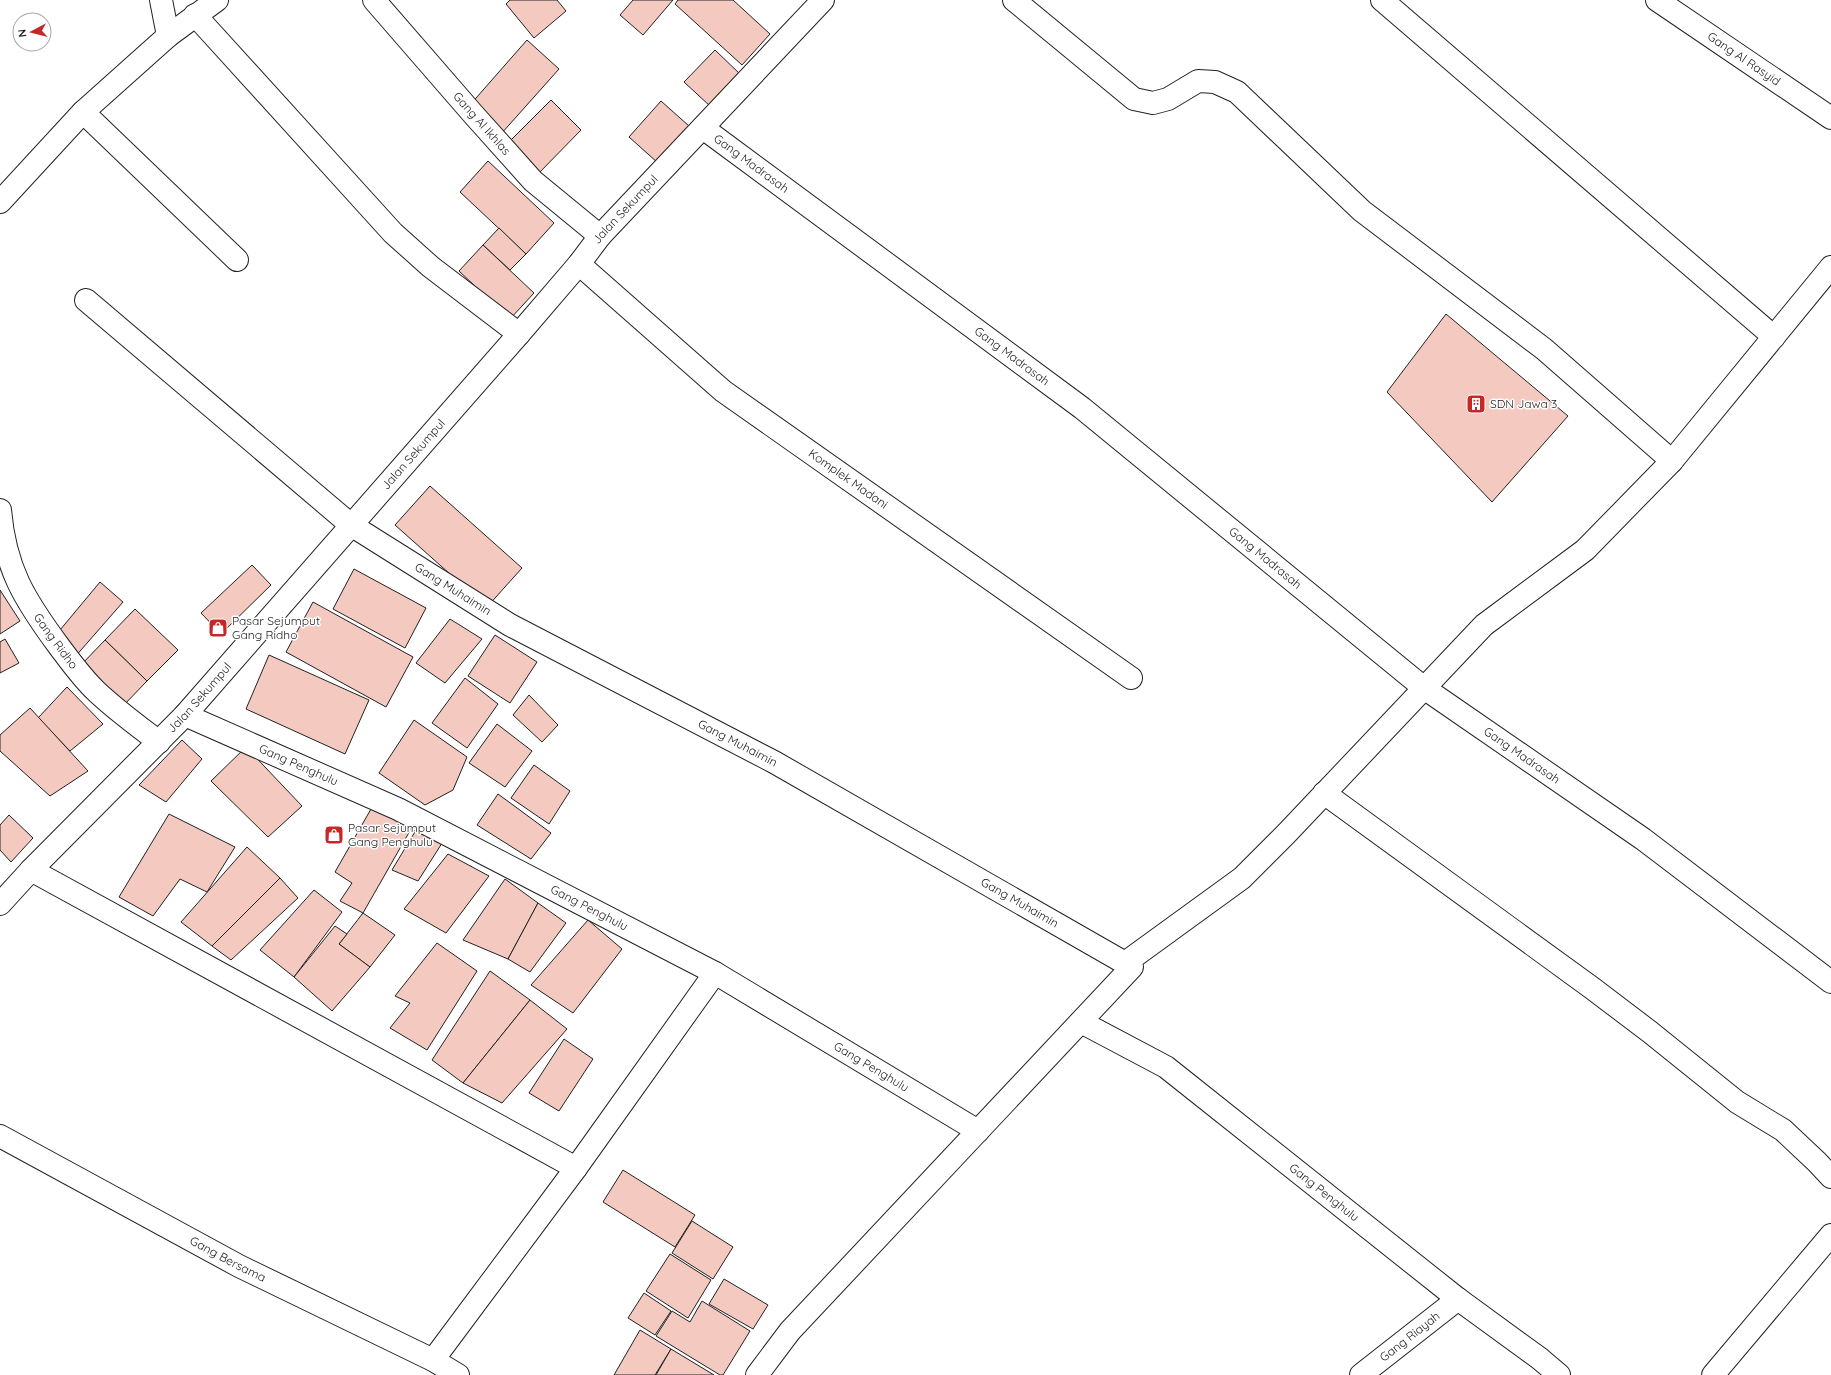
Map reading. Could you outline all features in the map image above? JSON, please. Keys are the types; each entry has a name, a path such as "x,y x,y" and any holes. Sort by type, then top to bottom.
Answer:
{"street":[{"path":"161,0 168,36"},
{"path":"0,202 83,112 168,36 217,0"},
{"name":"Gang Al Ikhlas","path":"374,0 533,181 600,236"},
{"name":"Jalan Sekumpul","path":"0,904 31,870 185,715 579,264 600,236 823,0"},
{"path":"1014,0 1134,99 1153,103 1168,99 1198,81 1215,82 1237,92 1362,211 1544,349 1672,461"},
{"path":"1382,0 1774,337"},
{"name":"Gang Al Rasyid","path":"1657,0 1831,118"},
{"path":"195,15 393,232 431,267 518,334"},
{"path":"83,112 190,213 237,260"},
{"name":"Gang Madrasah","path":"703,128 1082,408 1424,688 1643,839 1831,982"},
{"name":"Komplek Madani","path":"579,264 723,391 1131,678"},
{"path":"757,1375 790,1331 1132,968 1125,963 1242,878 1286,834 1484,625 1585,550 1672,461 1831,267"},
{"name":"Gang Muhaimin","path":"86,300 351,525 510,625 774,762 1125,963"},
{"name":"Gang Ridho","path":"0,510 1,531 12,571 34,612 69,660 96,691 121,713 159,742"},
{"name":"Gang Penghulu","path":"185,715 398,808 715,973 978,1131"},
{"path":"1324,793 1598,992 1737,1102 1782,1130 1831,1177"},
{"path":"31,870 576,1168"},
{"path":"433,1360 576,1168 715,973"},
{"name":"Gang Penghulu","path":"1081,1022 1166,1067 1458,1299 1539,1358 1559,1375"},
{"name":"Gang Bersama","path":"0,1136 240,1266 433,1360 458,1375"},
{"path":"1713,1375 1831,1235"},
{"name":"Gang Riayah","path":"1361,1375 1458,1299"}],"building":[{"path":"510,0 557,0 566,11 534,38 506,4"},
{"path":"633,0 673,0 643,35 620,15"},
{"path":"678,0 733,0 770,34 742,65 675,4"},
{"path":"527,40 559,69 501,134 469,106"},
{"path":"715,50 740,74 710,106 684,82"},
{"path":"551,100 581,130 538,174 507,144"},
{"path":"661,101 689,126 658,163 629,137"},
{"path":"488,161 554,223 526,254 460,192"},
{"path":"499,228 526,254 510,270 483,245"},
{"path":"483,245 534,293 510,319 459,271"},
{"name":"SDN Jawa 3","path":"1446,314 1568,416 1492,502 1387,392"},
{"path":"430,486 522,568 487,607 395,525"},
{"path":"252,565 271,585 221,634 201,613"},
{"path":"354,569 426,608 405,648 333,609"},
{"path":"100,582 123,602 74,658 55,636"},
{"path":"0,590 20,621 0,634"},
{"path":"313,602 413,657 386,707 286,652"},
{"path":"135,609 178,650 147,681 105,640"},
{"path":"450,619 482,639 445,683 416,663"},
{"path":"495,635 537,662 510,703 468,676"},
{"path":"5,639 19,663 0,673 0,642"},
{"path":"105,640 147,681 122,707 80,666"},
{"path":"269,655 369,700 345,754 246,709"},
{"path":"465,678 498,704 467,748 432,723"},
{"path":"67,687 103,724 70,751 38,718"},
{"path":"529,695 558,725 542,742 513,715"},
{"path":"30,708 88,771 50,796 0,751 0,735"},
{"path":"414,720 467,757 453,790 425,805 379,773"},
{"path":"497,724 532,751 505,787 469,763"},
{"path":"182,740 202,759 166,802 139,785"},
{"path":"246,747 302,806 268,837 211,781"},
{"path":"534,765 570,791 549,824 511,798"},
{"path":"498,794 551,833 531,859 477,825"},
{"path":"375,802 415,822 363,913 340,901 352,883 335,872"},
{"path":"169,814 235,847 207,892 180,879 153,916 119,897"},
{"path":"9,815 33,838 11,862 0,850 0,825"},
{"path":"419,825 444,840 418,881 392,870"},
{"path":"247,847 280,878 212,946 181,922"},
{"path":"448,854 489,876 446,933 404,909"},
{"path":"280,878 298,898 231,960 212,946"},
{"path":"505,879 538,903 508,959 463,940"},
{"path":"314,890 342,912 294,977 260,950"},
{"path":"538,903 566,923 530,972 508,959"},
{"path":"363,913 395,935 370,967 339,944"},
{"path":"588,920 622,949 573,1013 531,985"},
{"path":"335,926 347,934 339,944 370,967 332,1011 294,977"},
{"path":"437,943 477,971 427,1050 390,1028 410,1003 395,996"},
{"path":"490,971 530,1000 463,1083 432,1060"},
{"path":"530,1000 567,1029 502,1103 463,1083"},
{"path":"564,1039 593,1059 559,1111 529,1093"},
{"path":"623,1170 695,1215 675,1247 603,1202"},
{"path":"692,1221 733,1247 713,1279 672,1253"},
{"path":"670,1254 711,1280 688,1318 646,1291"},
{"path":"724,1279 768,1305 753,1329 709,1304"},
{"path":"644,1293 671,1311 655,1335 628,1318"},
{"path":"702,1301 750,1331 723,1375 720,1375 656,1336 672,1311 690,1322"},
{"path":"640,1330 671,1349 655,1375 614,1375"},
{"path":"671,1349 714,1375 656,1375"}],"place":[{"name":"SDN Jawa 3","path":"1476,404"},
{"name":"Pasar Sejumput Gang Ridho","path":"218,628"},
{"name":"Pasar Sejumput Gang Penghulu","path":"334,835"}]}
